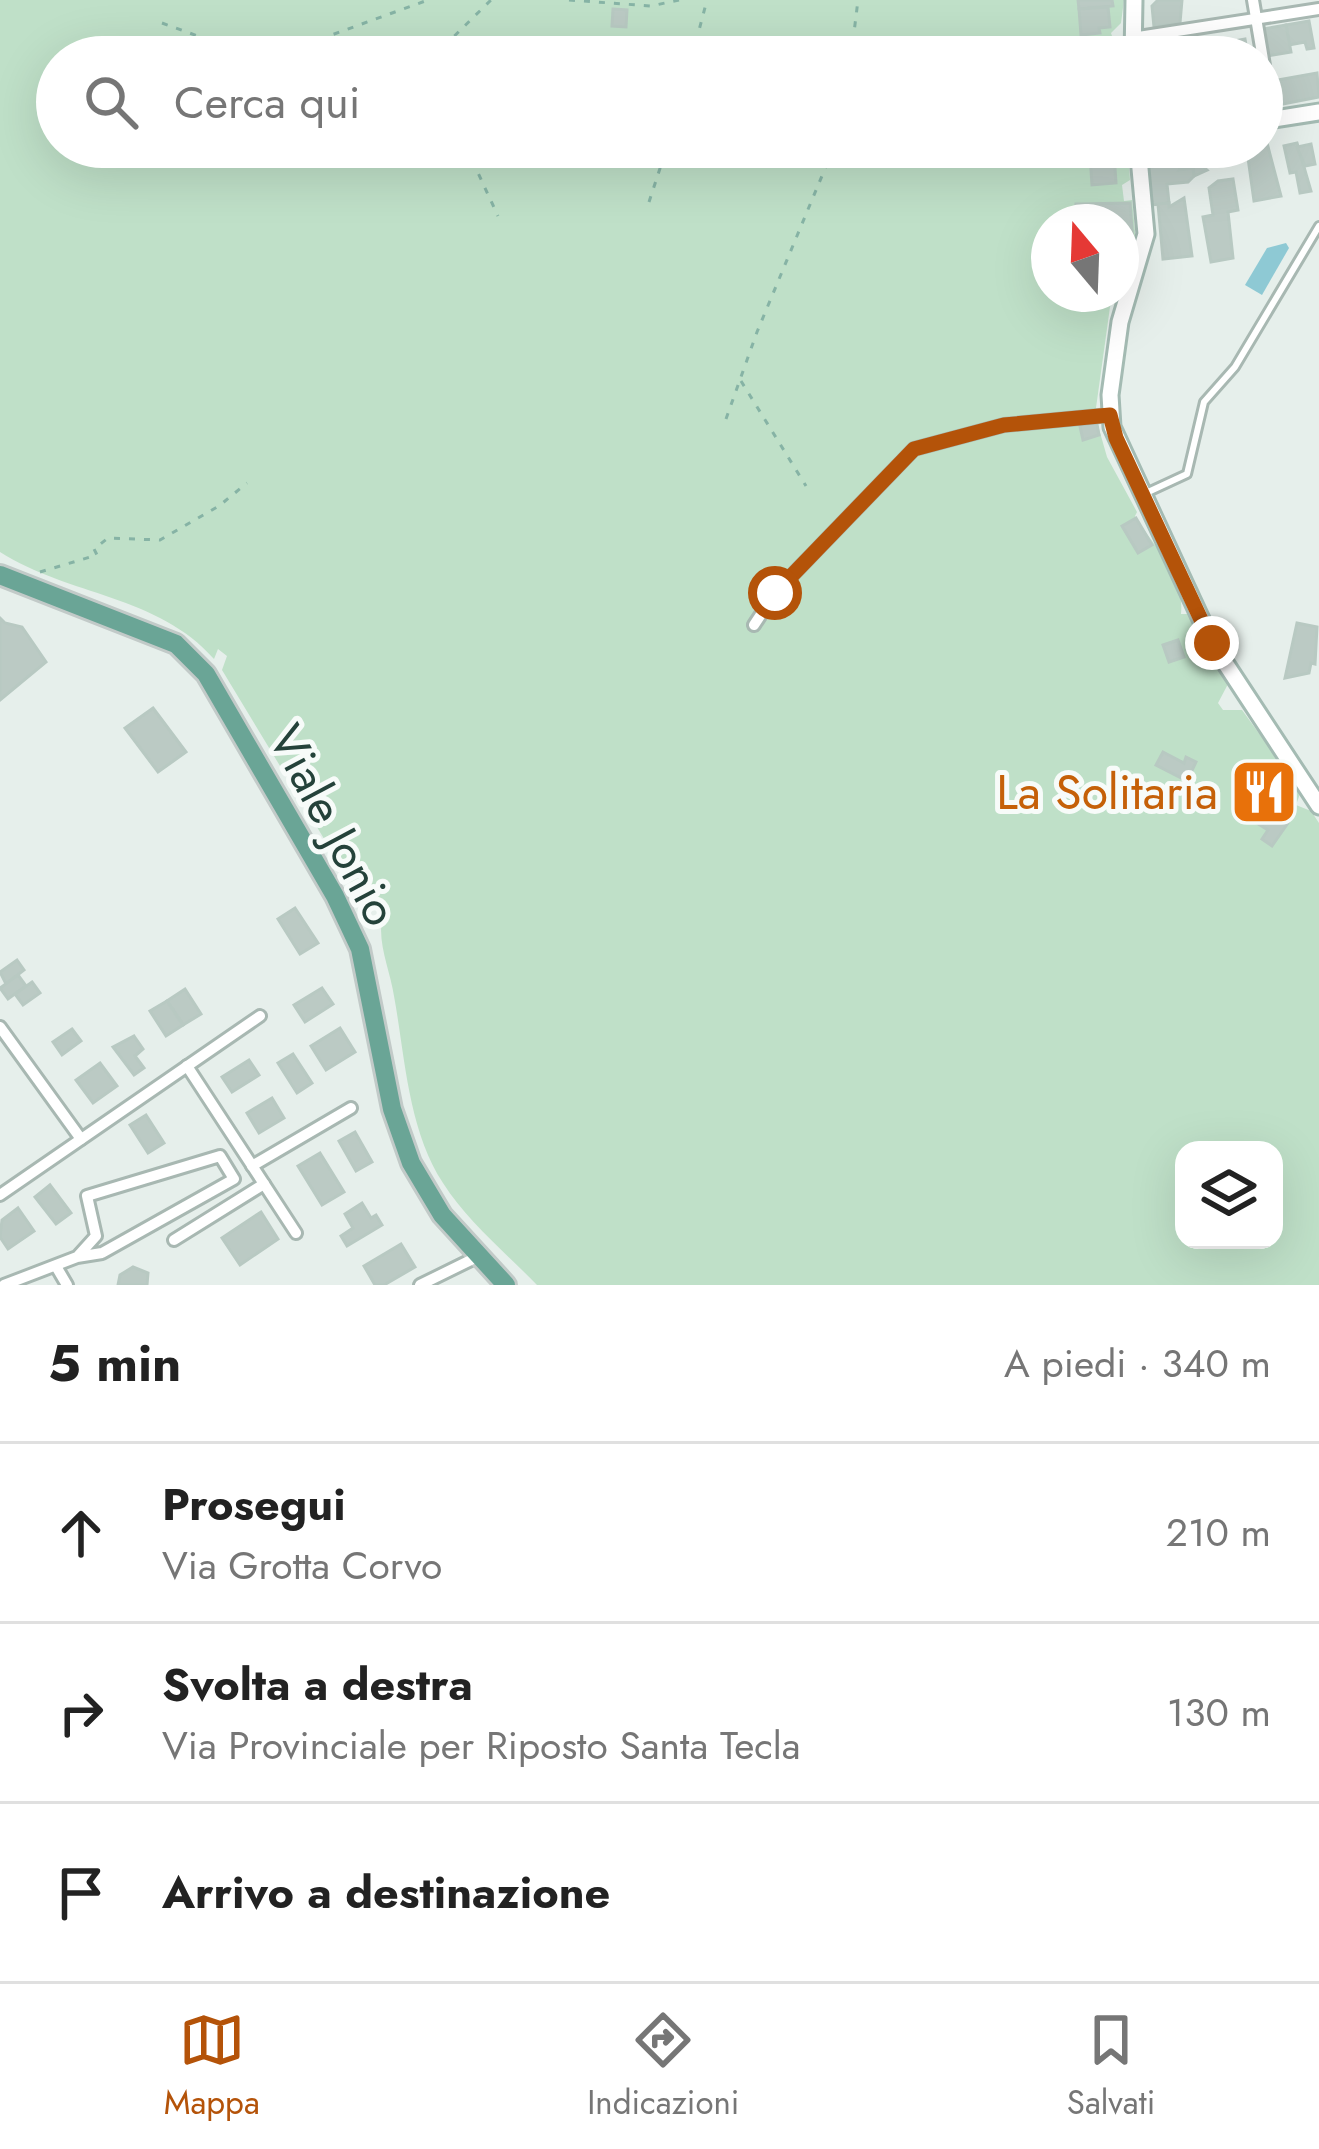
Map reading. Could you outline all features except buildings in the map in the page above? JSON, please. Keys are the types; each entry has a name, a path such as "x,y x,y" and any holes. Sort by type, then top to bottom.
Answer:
{"main road":[{"name":"Viale Jonio","path":"0,575 176,644 206,674 349,922 369,985 399,1135 425,1190 506,1285"}],"street":[{"path":"1132,36 1134,0"},
{"path":"1253,0 1258,36"},
{"path":"1145,36 1319,9"},
{"path":"1283,118 1319,112"},
{"path":"1140,168 1146,234 1120,322 1110,415 1116,438 1212,643 1319,806"},
{"path":"754,625 775,593 914,449 1004,425 1110,415"},
{"path":"0,1195 260,1016"},
{"path":"0,1027 81,1139"},
{"path":"187,1066 296,1233"},
{"path":"252,1166 351,1108"},
{"path":"35,1285 77,1257 96,1236 87,1196 220,1156 234,1179 102,1253 77,1257"},
{"path":"174,1240 264,1184"},
{"path":"420,1285 479,1256"},
{"path":"3,1282 57,1268"},
{"path":"57,1268 68,1285"}],"lane":[{"path":"1143,495 1186,474 1204,402 1235,367 1319,226"}],"path":[{"path":"328,36 428,0"},
{"path":"455,36 491,0"},
{"path":"568,0 651,5 679,0"},
{"path":"698,36 707,0"},
{"path":"854,36 859,0"},
{"path":"162,23 198,36"},
{"path":"476,168 498,216"},
{"path":"650,202 661,168"},
{"path":"726,418 825,168"},
{"path":"740,379 806,486"},
{"path":"37,573 97,554 94,549 108,538 160,540 248,483"}],"green space":[{"path":"0,0 1124,0 1121,23 1112,36 36,36 36,168 1129,168 1130,180 1122,185 1124,201 1132,200 1132,204 1031,204 1031,312 1109,312 1095,415 1107,457 1135,516 1173,573 1181,614 1192,614 1228,684 1218,703 1223,710 1242,710 1301,791 1296,805 1311,811 1319,823 1319,1285 537,1285 463,1210 431,1162 410,1092 382,945 383,915 369,891 352,885 222,670 227,656 218,649 214,659 167,621 0,552"}],"water":[{"path":"1286,243 1289,248 1262,295 1245,285 1267,248"}],"place":[{"name":"La Solitaria","path":"1264,792"}],"route":[{"path":"775,593 914,449 1004,425 1110,415 1116,438 1212,643"}]}
